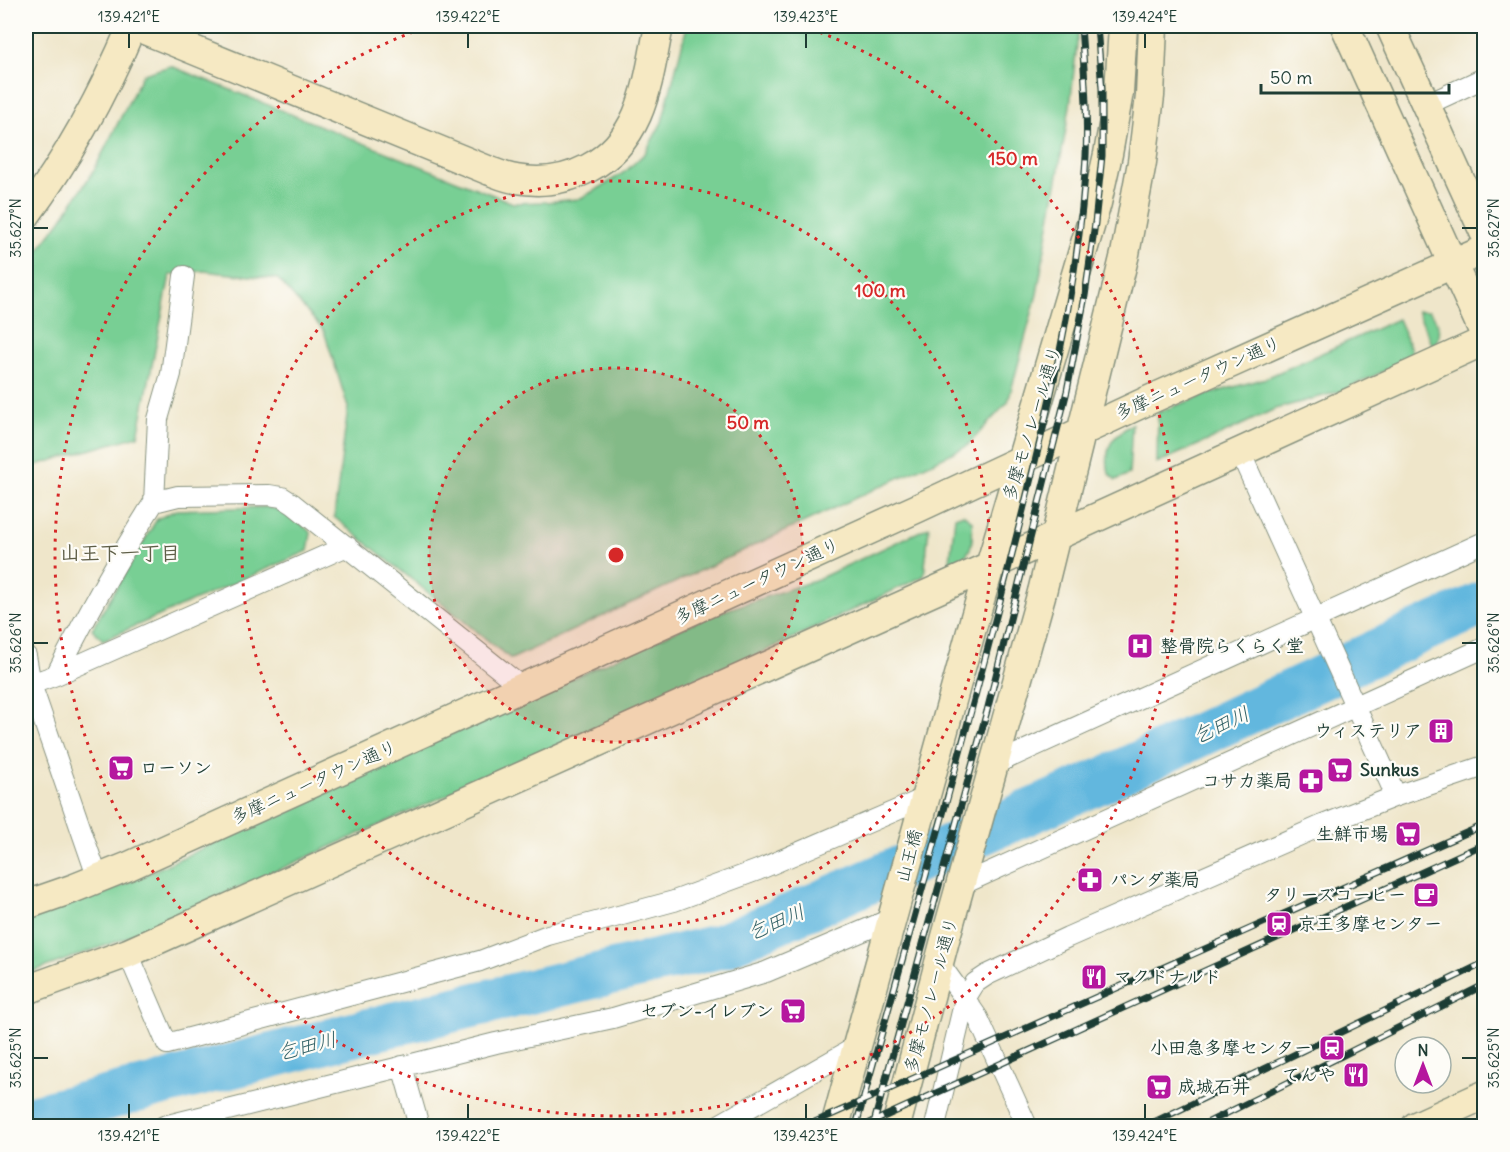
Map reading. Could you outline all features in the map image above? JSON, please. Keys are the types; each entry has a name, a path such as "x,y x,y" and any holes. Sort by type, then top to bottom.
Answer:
{"main road":[{"path":"26,215 94,106 134,26 490,171 515,179 538,182 571,176 594,166 626,137 637,115 646,86 659,26"},
{"name":"多摩モノレール通り","path":"922,807 1096,203 1108,154 1119,92 1123,26"},
{"path":"964,874 1057,535 1125,254 1150,96 1154,26"},
{"path":"1345,26 1485,333"},
{"path":"1390,26 1485,232"},
{"name":"多摩ニュータウン通り","path":"26,905 98,879 523,688 1485,249"},
{"path":"26,990 128,953 1485,341"},
{"name":"山王橋","path":"895,907 922,807"},
{"name":"多摩モノレール通り","path":"896,1126 964,874"},
{"path":"835,1126 895,907"},
{"path":"1416,1126 1485,1095"}],"street":[{"path":"1426,105 1485,78"},
{"path":"56,675 130,538 153,502 158,420 171,374 184,276"},
{"path":"1240,452 1396,796"},
{"path":"153,502 178,496 269,495 282,497 347,546 523,688"},
{"path":"992,775 1316,619 1485,542"},
{"path":"28,685 56,675 347,546"},
{"path":"964,874 1352,699 1485,648"},
{"path":"26,657 28,685 98,879"},
{"path":"935,1126 965,999 975,983 987,975 1302,835 1396,796 1485,766"},
{"path":"128,953 167,1044 480,961 548,935 674,901 922,807"},
{"path":"164,1126 496,1043 613,1018 766,972 895,907"},
{"path":"939,963 978,1018 1027,1126"},
{"path":"717,1126 856,1047"},
{"path":"402,1066 419,1126"}],"green space":[{"path":"687,26 1079,26 1070,106 1037,294 1008,402 967,446 511,659 334,517 348,407 324,331 278,279 203,271 170,275 138,436 26,468 26,267 94,170 143,74 171,66 513,203 546,202 579,199 626,171 645,153 662,122"},
{"path":"1417,311 1429,311 1438,324 1439,333 1434,348"},
{"path":"1398,319 1414,357 1342,391 1275,409 1157,463 1158,412 1209,394 1266,378"},
{"path":"1132,424 1129,474 1116,480 1109,474 1108,450 1118,434"},
{"path":"267,507 288,512 311,533 308,551 103,640 92,629 157,519 176,510"},
{"path":"963,514 972,521 970,550 949,570 955,517"},
{"path":"929,527 924,576 687,688 121,940 26,974 26,919 105,893 708,616 816,580"}],"waterway":[{"name":"乞田川","path":"26,1119 394,1024 721,946 1103,780 1484,603"}],"railway":[{"path":"856,1126 983,667 1054,380 1065,325 1082,212 1086,156 1086,107 1081,26"},
{"path":"873,1126 987,711 1067,391 1085,296 1102,156 1102,89 1097,26"},
{"path":"806,1126 1484,825"},
{"path":"870,1123 1484,844"},
{"path":"1146,1126 1484,963"},
{"path":"1201,1126 1484,985"}],"place":[{"name":"整骨院らくらく堂","path":"1140,646"},
{"name":"ウィステリア","path":"1441,731"},
{"name":"ローソン","path":"121,768"},
{"name":"Sunkus","path":"1340,770"},
{"name":"コサカ薬局","path":"1311,781"},
{"name":"生鮮市場","path":"1408,834"},
{"name":"パンダ薬局","path":"1090,880"},
{"name":"タリーズコーヒー","path":"1426,895"},
{"name":"京王多摩センター","path":"1279,924"},
{"name":"マクドナルド","path":"1094,977"},
{"name":"セブン-イレブン","path":"793,1011"},
{"name":"小田急多摩センター","path":"1332,1048"},
{"name":"てんや","path":"1356,1075"},
{"name":"成城石井","path":"1159,1087"}],"district":[{"name":"山王下一丁目","path":"120,553"}]}
